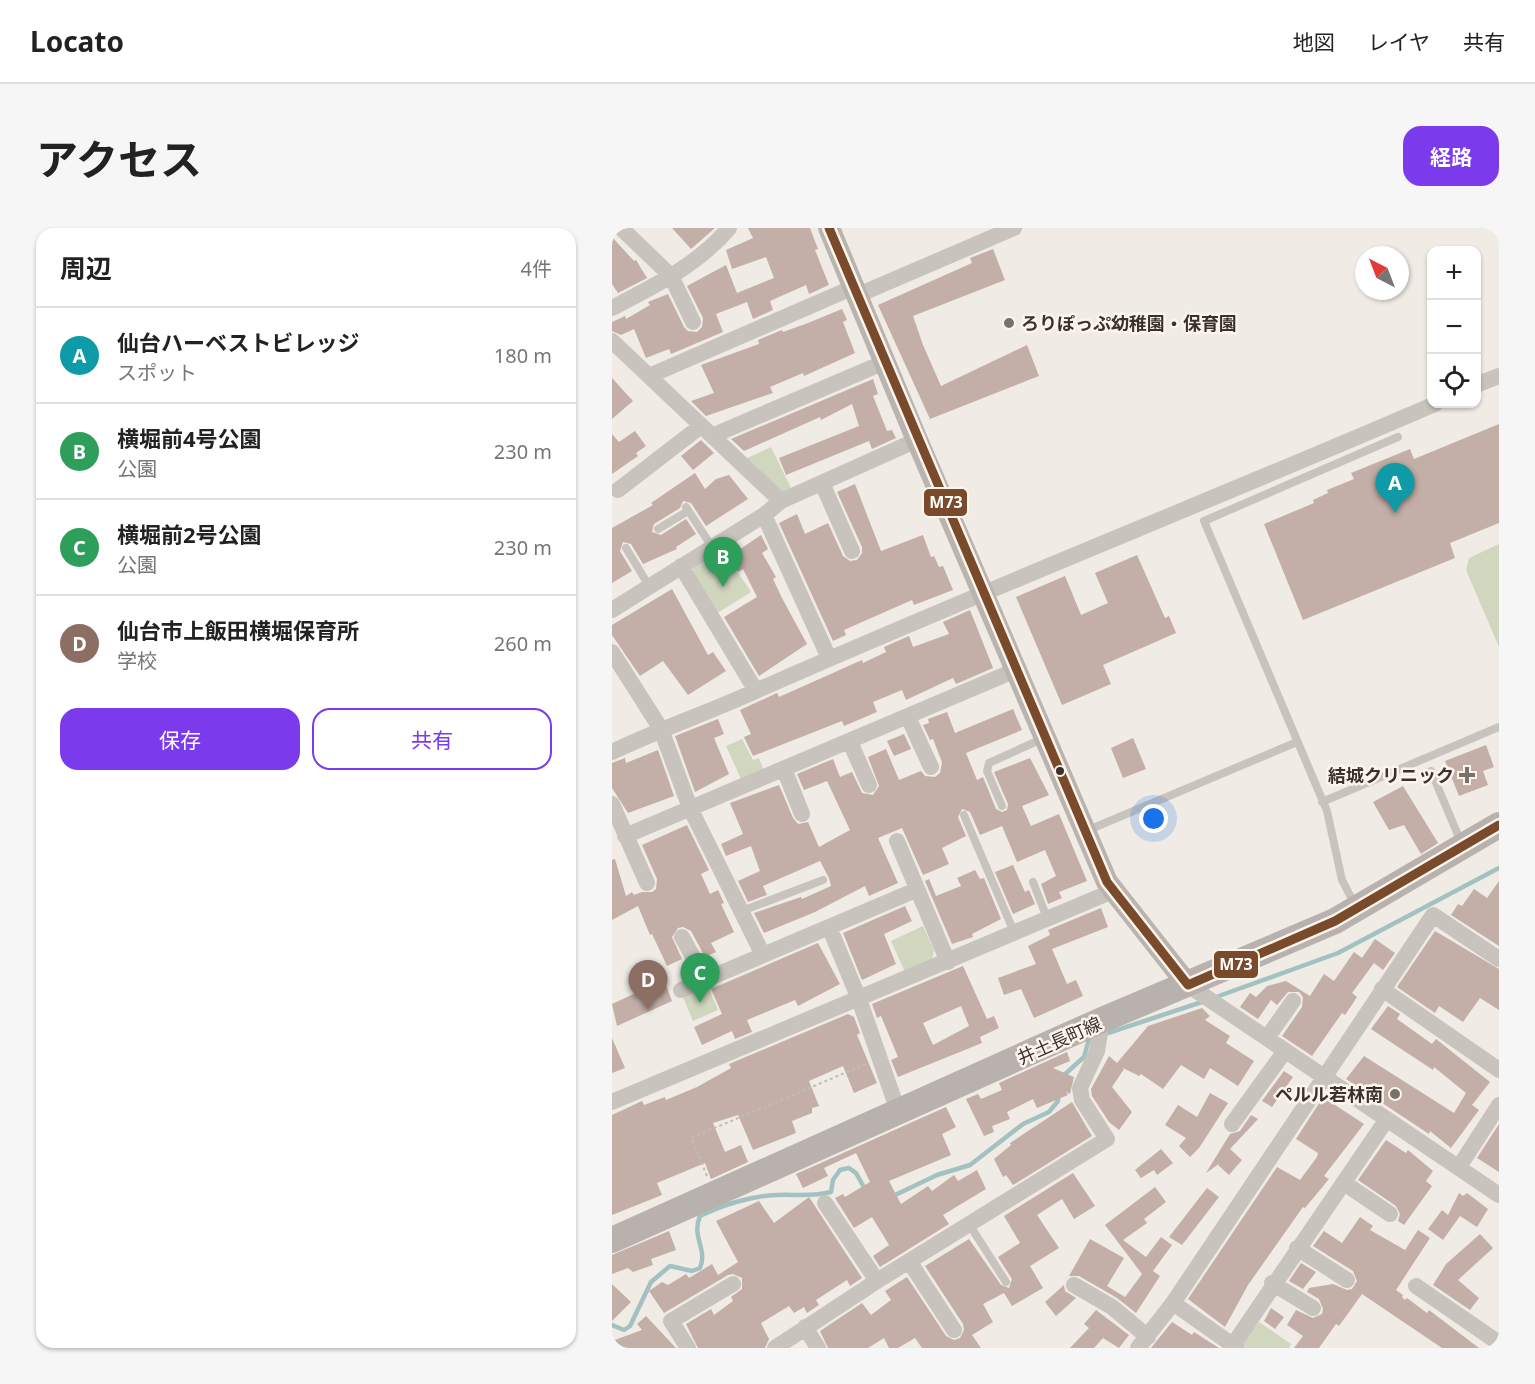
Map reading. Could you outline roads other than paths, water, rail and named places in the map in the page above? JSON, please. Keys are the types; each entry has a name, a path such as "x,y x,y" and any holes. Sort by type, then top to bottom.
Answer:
{"main road":[{"name":"井土長町線","path":"612,1240 898,1111 1102,1023 1205,996 1499,825"}],"street":[{"path":"621,228 671,276 693,322"},
{"path":"612,308 671,276 712,248 729,228"},
{"path":"829,228 917,440 1113,891 1205,996 1499,1195"},
{"path":"649,376 1014,228"},
{"path":"612,341 781,501"},
{"path":"618,490 707,431 885,362"},
{"path":"1481,383 1499,375"},
{"path":"612,752 828,658 1427,407"},
{"path":"612,610 764,515 781,501 917,440"},
{"path":"822,483 852,551"},
{"path":"764,515 828,658"},
{"path":"681,566 756,691"},
{"path":"612,652 661,729 690,808 763,956"},
{"path":"625,836 1017,670"},
{"path":"909,717 931,767"},
{"path":"850,742 869,785"},
{"path":"784,769 802,814"},
{"path":"612,804 647,883"},
{"path":"897,841 948,962"},
{"path":"681,990 830,929 916,890"},
{"path":"612,1102 1113,891"},
{"path":"1074,1285 1112,1307 1143,1342 1173,1303 1433,915 1499,959"},
{"path":"830,929 859,999 898,1111"},
{"path":"682,937 705,979"},
{"path":"1382,989 1499,1070"},
{"path":"1267,1038 1293,1001"},
{"path":"775,1348 877,1281 1107,1139 1082,1100 1080,1088 1098,1046 1102,1023"},
{"path":"1232,1124 1285,1051"},
{"path":"1459,1167 1499,1105"},
{"path":"1173,1303 1235,1346 1272,1283 1387,1119"},
{"path":"1344,1183 1390,1214"},
{"path":"825,1203 877,1281"},
{"path":"1297,1248 1347,1280"},
{"path":"909,1261 954,1330"},
{"path":"1272,1283 1313,1308"},
{"path":"688,1348 671,1321 734,1284"},
{"path":"1416,1286 1499,1344"},
{"path":"805,1328 818,1348"}],"lane":[{"path":"1356,908 1342,880 1322,802 1204,521 1398,437"},
{"path":"658,529 687,509 712,547"},
{"path":"626,548 649,586"},
{"path":"1322,802 1499,727"},
{"path":"1002,806 987,771 988,763 1045,738"},
{"path":"1086,831 1297,742"},
{"path":"1431,771 1463,847"},
{"path":"964,815 1014,932"},
{"path":"742,911 823,880"},
{"path":"1033,882 1047,918"},
{"path":"969,1224 1006,1282"}],"waterway":[{"path":"1216,997 1338,953 1499,868"},
{"path":"1105,1034 1205,1001"},
{"path":"1063,1076 1084,1057 1089,1039 1094,1038"},
{"path":"891,1197 937,1175 970,1165 1023,1124 1049,1112 1058,1101 1058,1095"},
{"path":"612,1325 624,1330 630,1326 651,1282 670,1266 692,1271 700,1268 702,1255 697,1230 700,1216 718,1208 757,1197 831,1192 833,1180 840,1170 849,1168 856,1173 866,1191"}],"place":[{"name":"ろりぽっぷ幼稚園・保育園","path":"1009,323"},
{"name":"仙台ハーベストビレッジ","path":"1395,513"},
{"name":"横堀前4号公園","path":"723,587"},
{"name":"結城クリニック","path":"1467,775"},
{"name":"横堀前2号公園","path":"700,1003"},
{"name":"仙台市上飯田横堀保育所","path":"648,1010"},
{"name":"ペルル若林南","path":"1395,1094"}]}
